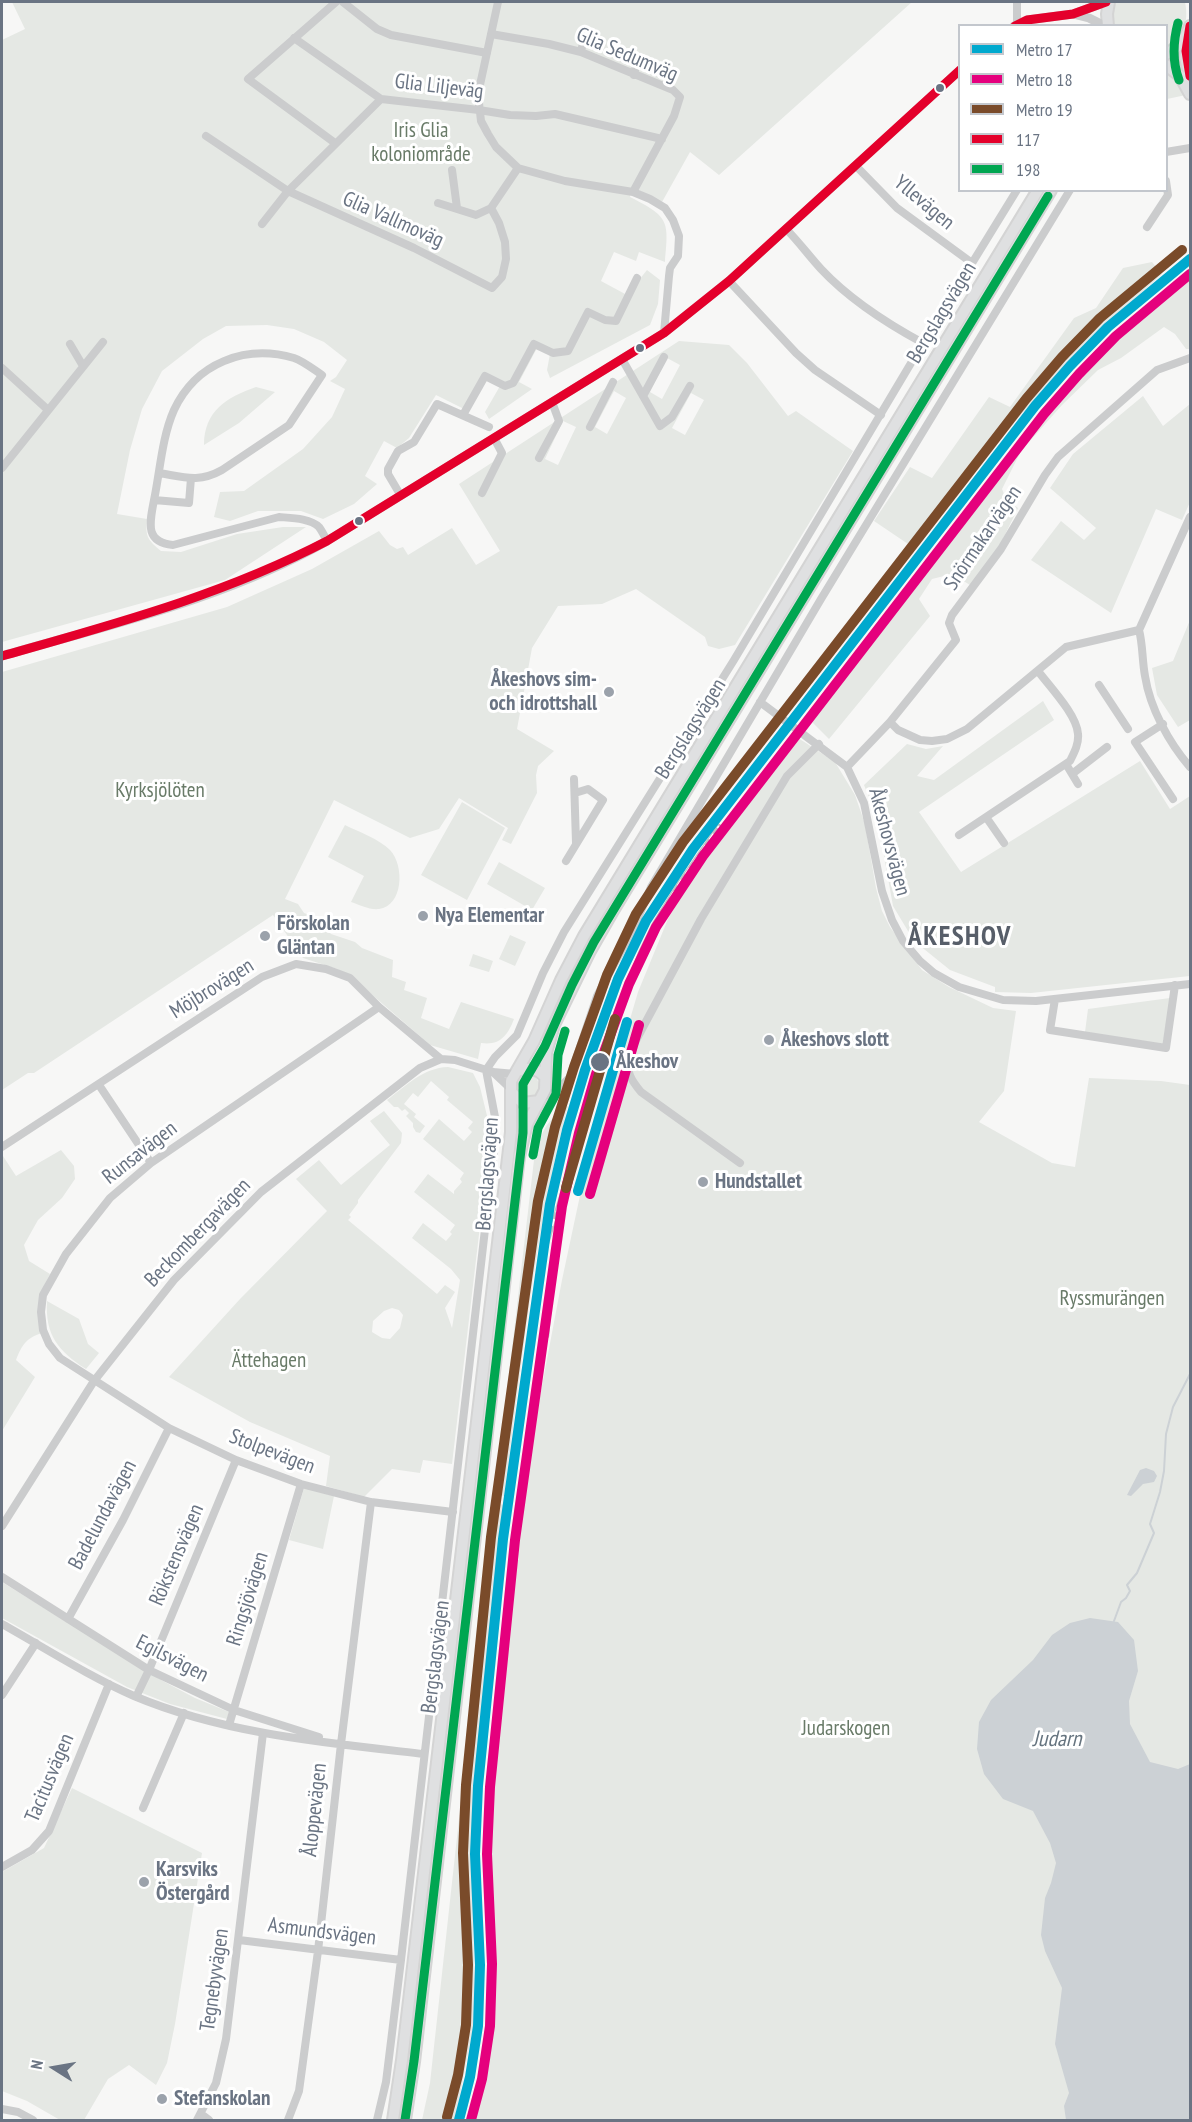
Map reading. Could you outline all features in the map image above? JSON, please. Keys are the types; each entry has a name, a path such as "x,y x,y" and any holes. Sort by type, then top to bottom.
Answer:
{"main road":[{"path":"1106,24 1107,2"},
{"path":"1168,53 1180,45 1190,30"},
{"path":"1190,30 1185,58 1191,76"},
{"path":"1168,65 1191,94"},
{"name":"Bergslagsvägen","path":"393,2121 511,1132 511,1081 534,1041 561,980 584,936 1037,192"},
{"name":"Bergslagsvägen","path":"405,2121 414,2062 519,1157 527,1124 541,1099 545,1080 546,1053 554,1025 590,951 1050,192"},
{"path":"516,1072 525,1068 533,1069 540,1072 545,1080"},
{"name":"Bergslagsvägen","path":"511,1090 515,1098 523,1103 541,1099"}],"street":[{"path":"335,143 248,79 336,2"},
{"path":"343,2 377,29 391,34 487,53"},
{"path":"498,2 478,94 481,121 496,147 518,168 565,181 633,192 665,208 679,236 678,256 669,276 664,333"},
{"path":"1016,24 1017,2"},
{"path":"1018,24 1027,20 1073,14 1107,2"},
{"path":"1073,14 1102,24"},
{"path":"581,52 585,33"},
{"name":"Glia Sedumväg","path":"491,34 581,52 673,90 680,97 674,116 633,192"},
{"path":"294,38 381,99"},
{"path":"634,75 638,56"},
{"path":"2,656 206,596 290,562 401,496 664,333 729,281 787,230 958,72"},
{"name":"Glia Liljeväg","path":"262,224 288,191 381,99 510,115 555,114 662,139"},
{"name":"Glia Vallmoväg","path":"206,136 288,191 414,248 492,288 502,277 506,259 505,242 491,208 477,215 438,203"},
{"path":"1168,152 1191,148"},
{"name":"Yllevägen","path":"856,166 897,208 972,263"},
{"path":"491,208 518,168"},
{"path":"452,170 457,208"},
{"name":"Bergslagsvägen","path":"377,2121 386,2082 401,1960 494,1151 495,1117 490,1071 495,1057 517,1035 543,973 564,932 734,660 1016,192"},
{"path":"541,1099 563,1086 570,1077 597,996 651,887 760,702 1069,192"},
{"path":"1147,227 1168,192"},
{"path":"787,230 820,268 845,291 876,316 923,343"},
{"path":"463,415 485,376 506,386 513,383 534,344 553,353 568,351 588,312 605,320 616,321 637,278"},
{"path":"729,281 796,353 815,370 880,415"},
{"path":"2,468 103,342"},
{"path":"70,344 83,366"},
{"path":"159,473 200,479 211,476 289,425 322,375 296,359 274,354 246,353 220,361 192,382 174,411 168,429 159,473 154,500 150,527 155,538 163,544 173,545 279,518 296,518 319,527 327,541"},
{"path":"643,396 664,357"},
{"name":"Snörmakarvägen","path":"848,767 890,722 956,640 949,623 952,615 1001,549 1058,457 1157,370 1191,358"},
{"path":"622,359 660,426 672,417 690,386"},
{"path":"2,368 47,409"},
{"path":"590,427 612,381"},
{"path":"539,458 559,421 552,402"},
{"path":"401,496 388,474 388,469 398,451 414,442 437,404 489,427"},
{"path":"482,493 502,453 495,438"},
{"path":"154,500 189,503 191,478"},
{"path":"1191,517 1139,630 1149,694 1180,756 1191,767"},
{"path":"890,722 898,730 920,740 946,739 967,729 1065,647 1139,630"},
{"path":"959,835 1066,764 1076,749 1079,736 1075,721 1038,671"},
{"path":"1099,685 1128,729"},
{"name":"Åkeshovsvägen","path":"760,702 848,767 864,803 882,891 892,920 903,941 920,962 934,973 959,987 1003,1000 1036,1001 1191,984"},
{"path":"1163,724 1135,741 1173,799"},
{"path":"740,1163 641,1092 627,1072 627,1057 695,928 787,776 819,744"},
{"path":"1072,774 1107,747"},
{"path":"1066,764 1078,784"},
{"path":"574,779 576,844"},
{"path":"566,861 603,800 588,789 575,793"},
{"path":"986,817 1004,843"},
{"name":"Möjbrovägen","path":"2,1147 262,977 296,964 326,969 350,978 379,1007 441,1059"},
{"path":"1055,999 1050,1030 1166,1048 1175,986"},
{"name":"Runsavägen","path":"94,1381 60,1358 49,1344 41,1321 43,1295 66,1254 110,1198 151,1163 379,1007"},
{"path":"441,1059 455,1060 490,1071 516,1072"},
{"name":"Beckombergavägen","path":"2,1526 94,1381 174,1280 261,1192 420,1068 441,1059"},
{"path":"490,1071 511,1090"},
{"path":"545,1080 563,1086"},
{"path":"99,1085 151,1163"},
{"name":"Stolpevägen","path":"94,1381 169,1428 236,1460 301,1484 370,1502 453,1512"},
{"name":"Badelundavägen","path":"68,1619 123,1520 169,1428"},
{"name":"Rökstensvägen","path":"136,1697 236,1460"},
{"name":"Ringsjövägen","path":"229,1725 301,1484"},
{"name":"Åloppevägen","path":"288,2121 299,2091 318,1951 340,1744 370,1502"},
{"name":"Egilsvägen","path":"2,1577 149,1670 234,1710 340,1744"},
{"name":"Egilsvägen","path":"2,1624 109,1684 136,1697 184,1713 263,1733 424,1754"},
{"path":"2,1695 36,1643"},
{"name":"Tacitusvägen","path":"2,1868 32,1850 49,1831 109,1684"},
{"path":"143,1808 184,1713"},
{"name":"Tegnebyvägen","path":"199,2117 216,2083 226,2039 263,1733"},
{"name":"Asmundsvägen","path":"239,1940 401,1960"},
{"path":"2,2109 18,2112 33,2121"},
{"path":"199,2117 209,2121"}],"green space":[{"name":"Iris Glia koloniområde","path":"12,2 912,2 719,175 690,152 662,202 632,187 630,197 652,210 664,221 667,237 665,262 639,252 636,261 614,252 601,281 627,295 647,270 660,280 658,304 650,325 550,378 547,370 550,354 537,348 519,382 532,389 489,419 485,412 500,386 487,379 468,411 436,395 409,438 397,448 384,441 365,476 377,484 354,504 323,519 301,511 258,511 230,521 214,517 220,492 244,491 303,449 332,417 345,389 330,381 336,377 347,360 324,342 294,329 267,325 226,326 203,339 162,371 142,409 130,450 117,514 147,519 148,538 161,551 181,552 237,534 283,527 306,527 225,580 2,642 2,40 25,29"},
{"path":"1116,2 1185,2 1186,22 1178,39 1168,47 1168,24 1114,24"},
{"path":"1168,72 1176,78 1186,95 1168,99"},
{"path":"1152,262 1162,274 1096,334 1059,372 1018,418 943,513 911,546 874,521 910,467 932,478 989,397 1010,407 1074,318 1096,308 1123,268"},
{"path":"1190,276 1190,349 1186,349 1175,334 1164,327 1121,358 1098,370 1062,405 1021,451 1002,489 1006,499 1018,508 999,547 970,585 952,574 932,579 919,599 930,616 829,739 806,716 1059,394 1116,336 1178,283"},
{"name":"Kyrksjölöten","path":"679,341 729,345 747,363 788,416 796,411 853,451 735,645 719,649 708,646 705,637 636,589 602,604 558,606 532,648 517,729 554,751 538,766 537,793 511,844 502,840 508,828 459,798 439,829 410,838 334,800 285,899 298,904 304,913 315,917 331,934 355,942 362,948 393,960 392,977 406,982 404,990 427,998 421,1018 449,1029 461,1002 514,1019 509,1030 498,1041 481,1043 478,1059 430,1045 354,979 337,969 303,958 273,915 34,1073 28,1073 2,1090 2,672 227,607 312,569 379,531 390,545 397,549 403,547 408,555 452,528 476,565 500,551 459,484","holes":["667,358 680,365 662,399 650,392","614,391 626,398 607,434 595,427","691,393 704,400 685,435 672,428","563,421 576,427 558,465 545,459"]},
{"path":"256,387 275,392 239,423 204,445 208,423 219,407"},
{"path":"1143,396 1163,426 1190,404 1190,502 1182,520 1156,509 1111,613 1031,560 1061,521 1084,540 1096,528 1050,488 1073,454"},
{"path":"1190,620 1190,720 1178,727 1157,695 1152,668 1173,661"},
{"path":"1043,701 1054,720 919,812 961,872 1140,761 1170,809 1190,796 1190,976 1031,993 995,992 995,987 950,970 914,941 893,906 877,817 864,785 907,744 926,749 943,746 917,776 934,780"},
{"name":"Judarskogen","path":"792,734 835,762 855,795 865,824 882,911 890,927 922,970 949,987 993,1008 1016,1011 1004,1091 979,1122 1052,1163 1075,1167 1089,1078 1161,1081 1190,1085 1190,2120 475,2120 488,2036 487,1795 512,1560 519,1560 515,1507 537,1412 585,1172 638,992 668,919 696,870 750,788"},
{"path":"462,802 505,828 467,900 421,875"},
{"path":"345,825 380,842 395,857 399,884 393,901 387,906 372,909 351,902 364,876 328,857"},
{"path":"499,862 545,888 532,910 487,884"},
{"path":"510,935 526,942 515,966 499,959"},
{"path":"473,954 493,961 489,972 469,966"},
{"path":"1170,998 1163,1044 1085,1032 1088,1009"},
{"name":"Ättehagen","path":"448,1067 473,1073 480,1087 491,1132 452,1464 423,1460 420,1473 392,1469 364,1497 326,1486 330,1456 250,1422 169,1377 240,1299 327,1211 296,1179 319,1160 341,1185 390,1145 370,1121 384,1111 402,1133 401,1143 358,1200 348,1220 437,1294 445,1285 455,1292 445,1308 452,1328 460,1280 451,1269 412,1238 423,1223 446,1241 455,1225 414,1192 428,1174 454,1194 462,1182 460,1179 464,1173 423,1139 439,1119 464,1141 472,1132 468,1128 473,1122 447,1100 449,1097 431,1081 418,1097 413,1093 404,1104 425,1126 420,1133 416,1132 413,1123 406,1116 409,1113 405,1109 402,1111 394,1107 387,1100 416,1078 439,1068","holes":["392,1308 399,1310 403,1315 400,1328 390,1339 382,1338 372,1332 373,1321 384,1311"]},
{"path":"527,1074 536,1077 539,1086 536,1095 527,1098 518,1095 515,1086 518,1077"},
{"path":"568,1106 546,1202 523,1349 504,1496 495,1494 534,1160 548,1123"},
{"path":"61,1150 74,1166 75,1179 62,1198 38,1220 24,1245 29,1261 50,1274 39,1302 42,1333 25,1343 16,1360 35,1377 2,1431 2,1157 16,1176"},
{"path":"47,1301 79,1319 88,1344 99,1353 86,1369 68,1356 55,1341 48,1323"},
{"path":"304,1488 334,1496 323,1549 289,1540"},
{"path":"495,1503 504,1505 473,1797 475,1996 473,2028 455,2120 422,2120 430,2083 466,1755 469,1755 470,1748 467,1745"},
{"path":"2,1582 163,1681 229,1712 227,1719 170,1704 127,1687 2,1618"},
{"path":"72,1788 202,1853 175,2024 167,2063 156,2085 129,2065 108,2079 84,2120 60,2120 27,2101 2,2091 2,1872 44,1848"}],"water":[{"path":"1146,1468 1154,1471 1157,1476 1154,1482 1143,1484 1131,1496 1127,1495 1140,1470"},
{"name":"Judarn","path":"1090,1618 1118,1622 1134,1640 1138,1671 1129,1701 1130,1724 1150,1762 1178,1769 1190,1764 1190,2120 1066,2120 1064,2106 1069,2093 1055,2044 1062,1988 1045,1951 1041,1935 1045,1898 1056,1863 1050,1843 1033,1811 1003,1799 984,1774 977,1749 979,1722 991,1700 1033,1660 1052,1635 1070,1623"}],"waterway":[{"path":"1114,1621 1121,1602 1130,1591 1127,1585 1137,1573 1154,1533 1150,1524 1164,1471 1166,1434 1173,1407 1190,1374"}],"railway":[{"path":"711,831 725,807"},
{"path":"540,1266 616,1016 640,953 654,924 680,882 719,826"},
{"path":"547,1336 556,1234"}],"metro line":[{"name":"19","path":"447,2117 458,2075 466,2025 468,1965 463,1853 466,1785 491,1537 538,1201 555,1127 607,975 636,914 683,842 1026,399 1100,318 1182,250"},
{"name":"17","path":"459,2120 470,2077 478,2026 480,1965 475,1854 478,1786 503,1539 550,1204 567,1130 585,1070 618,979 646,921 693,849 1035,406 1108,327 1190,259"},
{"name":"18","path":"471,2120 482,2079 490,2026 492,1964 487,1854 490,1787 515,1540 562,1206 596,1074 629,984 656,927 703,856 1044,414 1116,336 1190,274"},
{"name":"19","path":"566,1188 615,1019"},
{"name":"17","path":"578,1191 627,1022"},
{"name":"18","path":"590,1194 639,1025"}],"transit line":[{"name":"117","path":"1019,24 1027,20 1073,14 1106,2"},
{"name":"198","path":"1178,23 1174,51 1179,80"},
{"name":"117","path":"1190,26 1186,51 1190,76"},
{"name":"117","path":"2,656 127,620 208,593 327,541 664,333 729,281 958,72"},
{"name":"198","path":"405,2120 414,2061 523,1133 523,1084 545,1046 594,942 1048,196"},
{"name":"198","path":"533,1155 538,1128 556,1094 558,1055 565,1031"}],"place":[{"name":"Åkeshovs sim- och idrottshall","path":"609,692"},
{"name":"Nya Elementar","path":"423,916"},
{"name":"Förskolan Gläntan","path":"265,936"},
{"name":"Åkeshovs slott","path":"769,1040"},
{"name":"Åkeshov","path":"600,1062"},
{"name":"Hundstallet","path":"703,1182"},
{"name":"Karsviks Östergård","path":"144,1882"},
{"name":"Stefanskolan","path":"162,2099"}],"district":[{"name":"ÅKESHOV","path":"960,937"}],"park label":[{"name":"Ryssmurängen","path":"1112,1299"}]}
